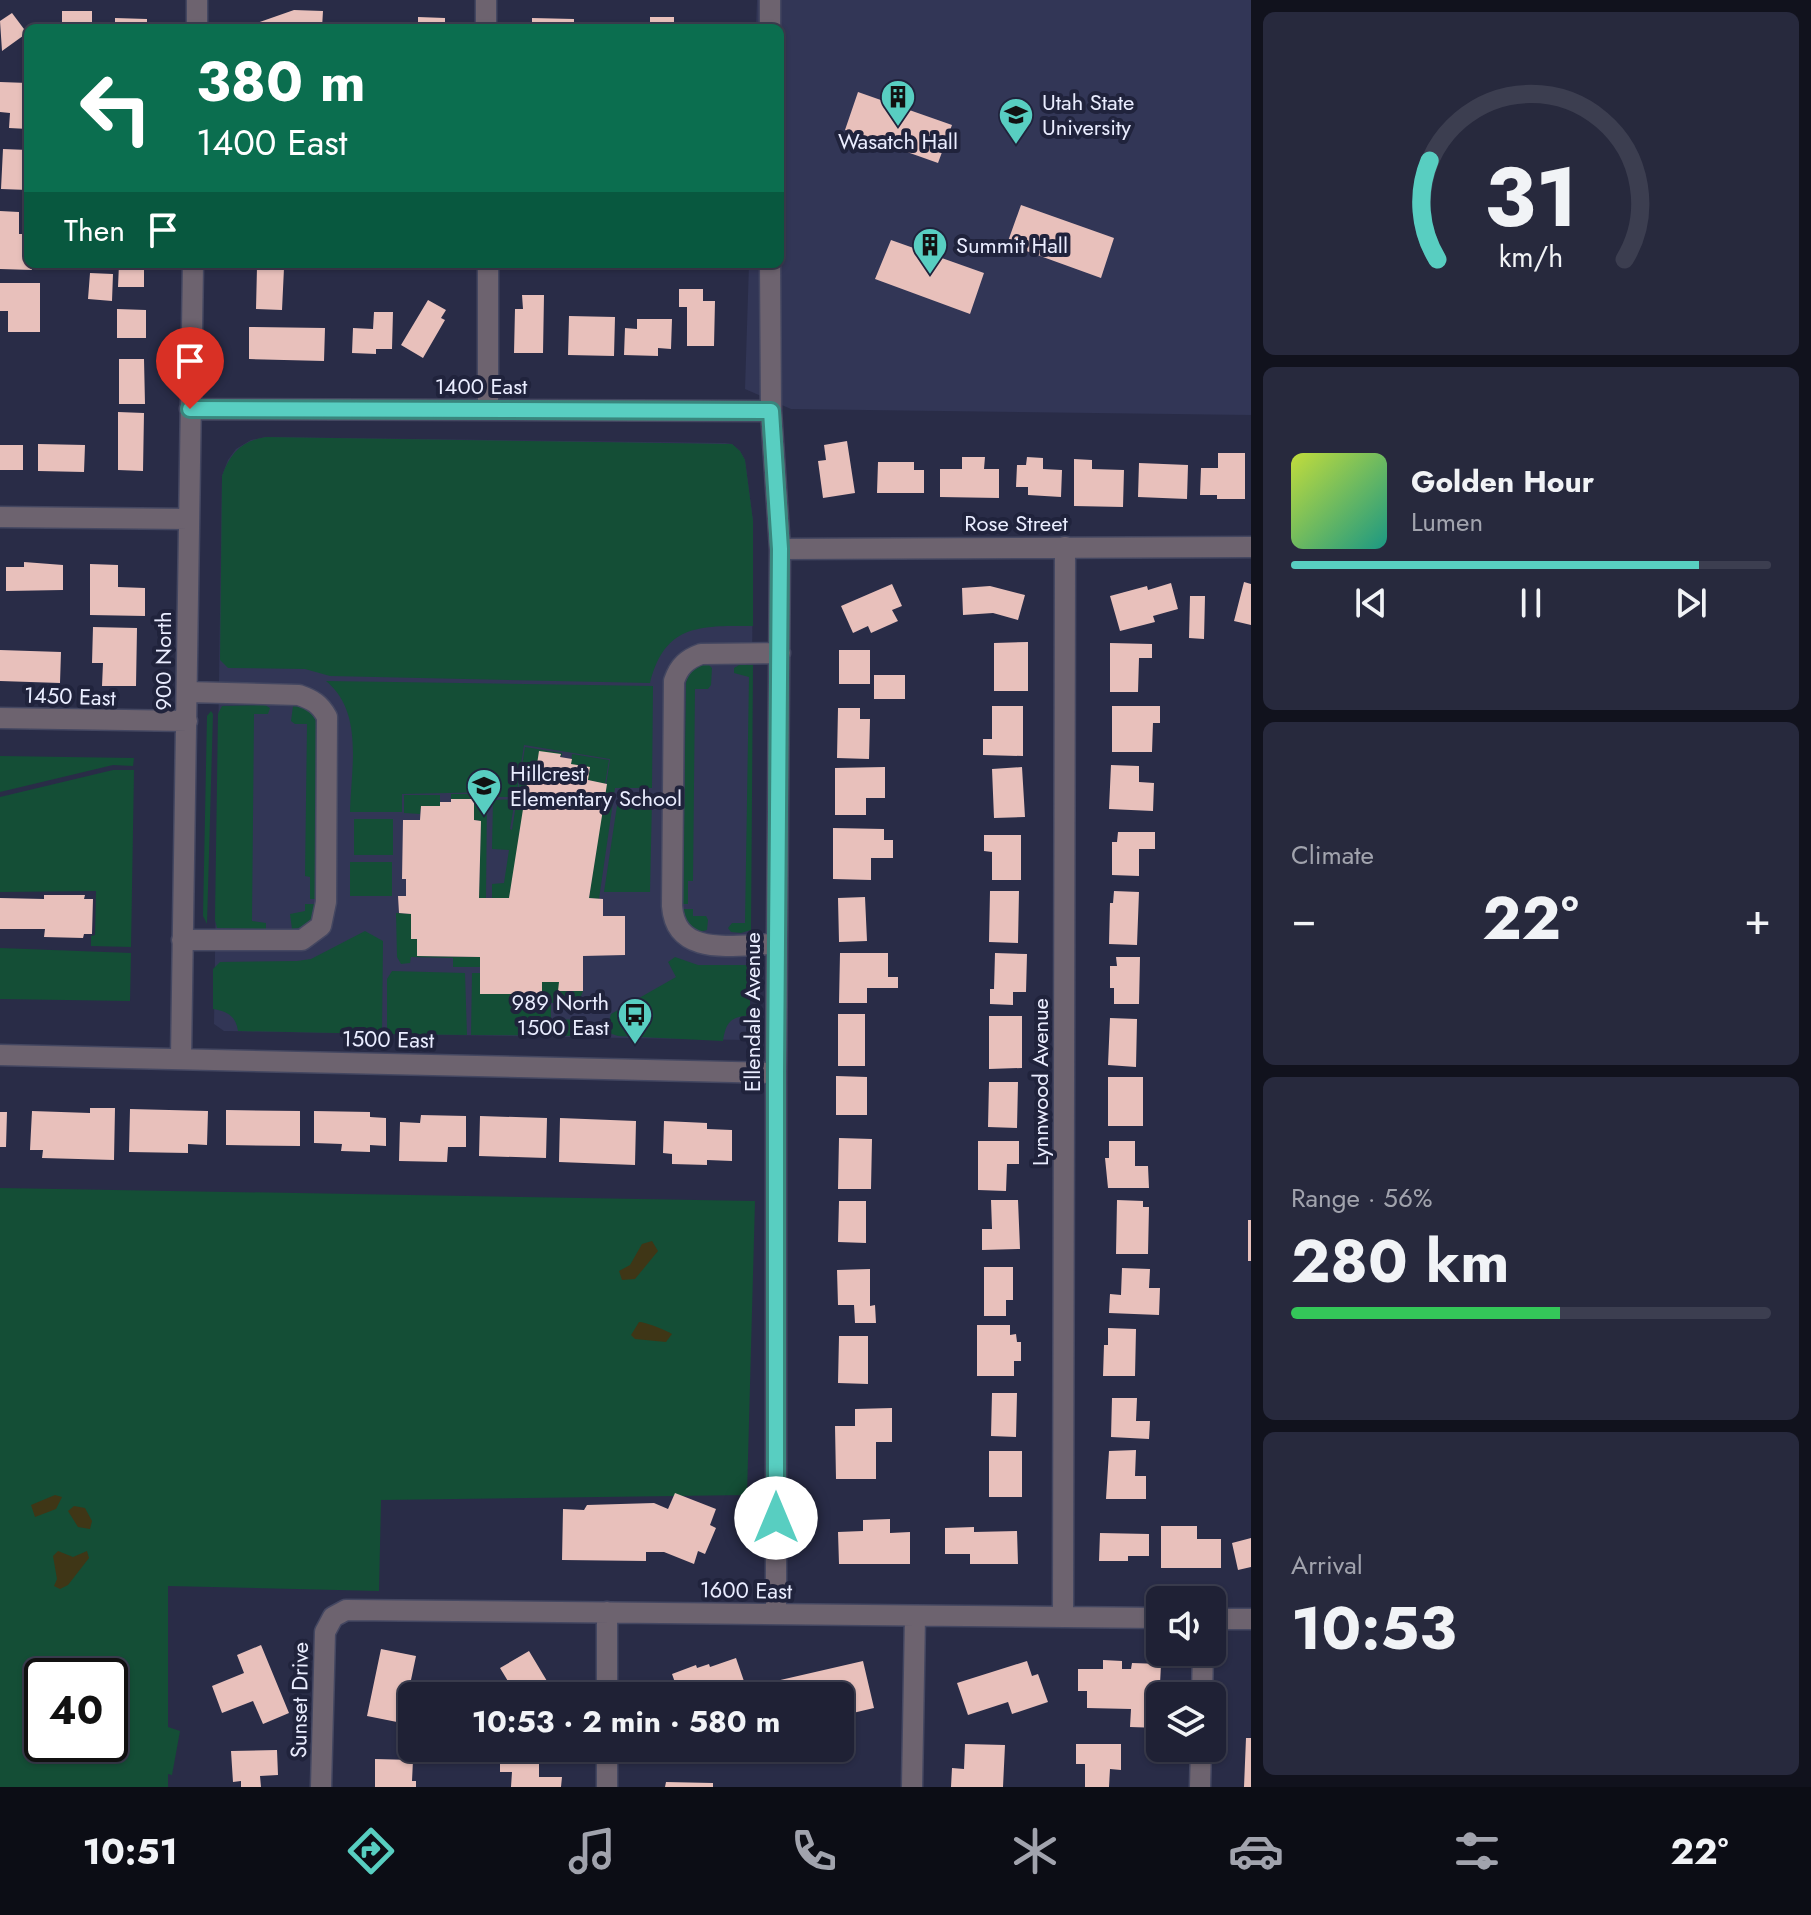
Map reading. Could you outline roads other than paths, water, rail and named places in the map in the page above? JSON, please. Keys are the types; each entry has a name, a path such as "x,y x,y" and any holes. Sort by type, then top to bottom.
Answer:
{"street":[{"path":"197,0 197,24"},
{"path":"486,0 486,24"},
{"path":"770,0 770,24"},
{"name":"900 North","path":"181,1058 193,268"},
{"path":"488,268 488,410"},
{"name":"Ellendale Avenue","path":"770,268 771,411 780,549 776,944 776,1614"},
{"name":"1400 East","path":"190,409 771,411"},
{"path":"0,517 188,519"},
{"name":"Lynnwood Avenue","path":"1063,1617 1065,547"},
{"name":"Rose Street","path":"780,549 1251,547"},
{"path":"776,944 705,945 693,942 679,931 673,915 674,681 678,671 690,658 701,654 780,653"},
{"path":"182,940 302,940 321,926 326,902 327,717 322,707 314,700 299,695 187,692"},
{"name":"1450 East","path":"0,718 187,721"},
{"name":"1500 East","path":"0,1055 776,1073"},
{"name":"1600 East","path":"333,1617 346,1610 1146,1618"},
{"path":"607,1612 607,1682"},
{"path":"912,1787 915,1616"},
{"name":"Sunset Drive","path":"321,1787 325,1632 333,1617"},
{"path":"1226,1619 1251,1619"},
{"path":"607,1762 607,1787"},
{"path":"1200,1787 1201,1762"}],"place":[{"name":"Wasatch Hall","path":"898,128"},
{"name":"Utah State University","path":"1016,146"},
{"name":"Summit Hall","path":"930,276"},
{"name":"Hillcrest Elementary School","path":"484,817"},
{"name":"989 North 1500 East","path":"635,1046"}]}
